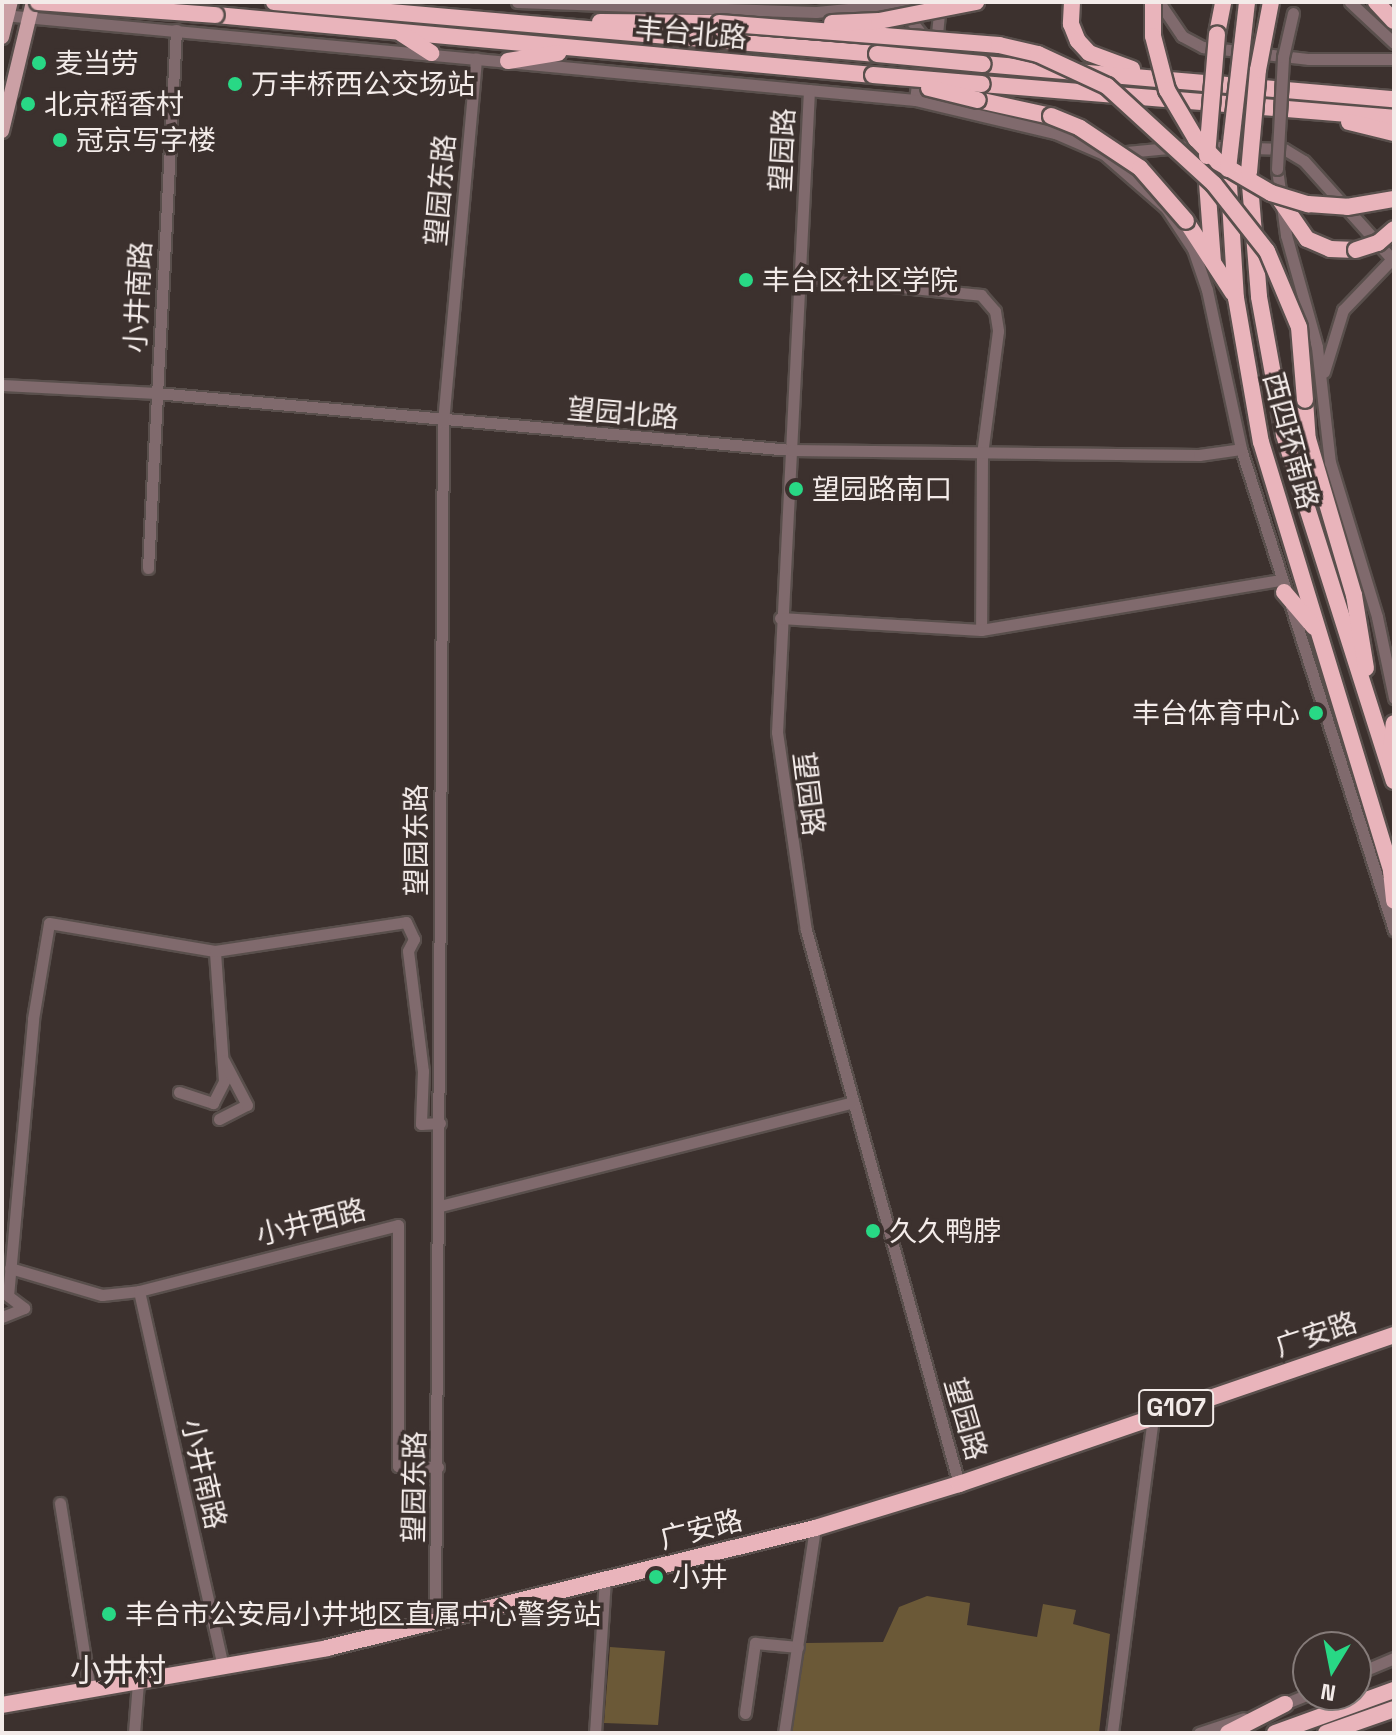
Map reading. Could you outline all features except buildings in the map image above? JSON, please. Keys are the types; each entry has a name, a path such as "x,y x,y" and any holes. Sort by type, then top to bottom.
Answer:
{"highway":[{"name":"丰台北路","path":"274,2 1394,99"},
{"path":"372,2 434,15"},
{"path":"557,25 622,20 719,23 879,21 976,2"},
{"path":"1072,2 1071,24 1089,53 1180,82"},
{"path":"1156,2 1156,51 1167,90 1196,139 1218,162 1271,193 1308,204 1347,207 1394,199"},
{"name":"西四环南路","path":"1247,2 1228,169 1236,298 1261,442 1392,874 1394,901"},
{"name":"西四环南路","path":"1271,2 1258,70 1249,172 1257,283 1284,435 1392,773"},
{"path":"1376,2 1394,21"},
{"path":"1213,262 1206,168 1222,5"},
{"name":"丰台北路","path":"33,7 216,15 873,75 980,92"},
{"path":"719,23 999,45 1048,58 1107,86 1214,184 1267,251 1299,327 1305,400 1318,483 1354,595 1369,702"},
{"path":"401,34 431,53"},
{"path":"508,61 580,49"},
{"path":"980,92 1243,106 1394,118"},
{"path":"980,92 1080,128 1140,168 1186,221 1236,298"},
{"path":"1301,110 1394,133"},
{"path":"1368,127 1394,148"},
{"path":"1278,197 1307,239 1330,249 1356,250 1378,243 1394,229"},
{"path":"1283,586 1321,635"},
{"path":"1392,773 1394,723"},
{"name":"广安路","path":"2,1705 223,1667 435,1623 815,1528 959,1484 1394,1335"},
{"path":"1275,1733 1394,1690"},
{"path":"1228,1733 1285,1704"},
{"path":"1326,1733 1394,1709"}],"main road":[{"path":"2,131 33,7"},
{"path":"2,37 6,11"}],"street":[{"path":"107,2 118,24"},
{"name":"丰台北路","path":"517,2 816,12 894,8 921,2"},
{"path":"932,103 940,2"},
{"path":"1156,2 1182,36 1203,47 1309,59 1394,59"},
{"path":"1350,2 1394,43"},
{"name":"丰台北路","path":"6,11 33,7 118,24 915,100 1055,133 1104,154"},
{"path":"894,8 913,20 923,36 915,100"},
{"name":"西四环南路","path":"1294,8 1283,57 1278,197 1310,312 1323,380 1330,462 1388,645 1394,698"},
{"name":"小井南路","path":"148,568 176,30"},
{"name":"望园东路","path":"435,1623 443,422 476,58"},
{"name":"望园路","path":"809,90 780,618 777,732 799,896 959,1484"},
{"path":"1104,154 1190,146 1284,149 1304,161 1393,258 1343,310 1323,380"},
{"name":"西四环南路","path":"1104,154 1166,208 1193,249 1207,290 1241,449 1394,930"},
{"path":"799,277 981,295 995,311 998,331 982,454 981,630"},
{"name":"望园北路","path":"2,385 156,393 443,422 791,450 1199,455 1241,449"},
{"path":"780,618 981,630 1283,586"},
{"path":"2,1317 24,1308 8,1296 33,1019 49,923 215,951 406,922 414,939 408,951 423,1071 421,1124 440,1123"},
{"path":"179,1092 213,1103 224,1081 215,951"},
{"path":"219,1119 247,1105 222,1057"},
{"path":"440,1206 853,1102"},
{"name":"小井西路","path":"10,1268 102,1295 139,1291 398,1225 398,1466 438,1467"},
{"name":"小井南路","path":"139,1291 223,1667"},
{"path":"1112,1733 1153,1417"},
{"path":"60,1503 90,1690"},
{"path":"784,1733 815,1528"},
{"path":"595,1733 605,1579"},
{"path":"745,1713 755,1643 798,1647"},
{"path":"1372,1667 1394,1658"},
{"path":"134,1733 138,1682"},
{"path":"1199,1733 1292,1701"}],"shaded area":[{"path":"927,1596 970,1603 967,1625 1037,1637 1043,1604 1076,1610 1073,1624 1110,1634 1099,1733 790,1733 806,1643 883,1642 899,1607"},
{"path":"610,1647 665,1651 658,1725 604,1723"}],"place":[{"name":"麦当劳","path":"39,63"},
{"name":"万丰桥西公交场站","path":"235,84"},
{"name":"北京稻香村","path":"28,104"},
{"name":"冠京写字楼","path":"60,140"},
{"name":"丰台区社区学院","path":"746,280"},
{"name":"望园路南口","path":"796,489"},
{"name":"丰台体育中心","path":"1316,713"},
{"name":"久久鸭脖","path":"873,1231"},
{"name":"小井","path":"656,1577"},
{"name":"丰台市公安局小井地区直属中心警务站","path":"109,1614"}],"district":[{"name":"小井村","path":"118,1670"}]}
